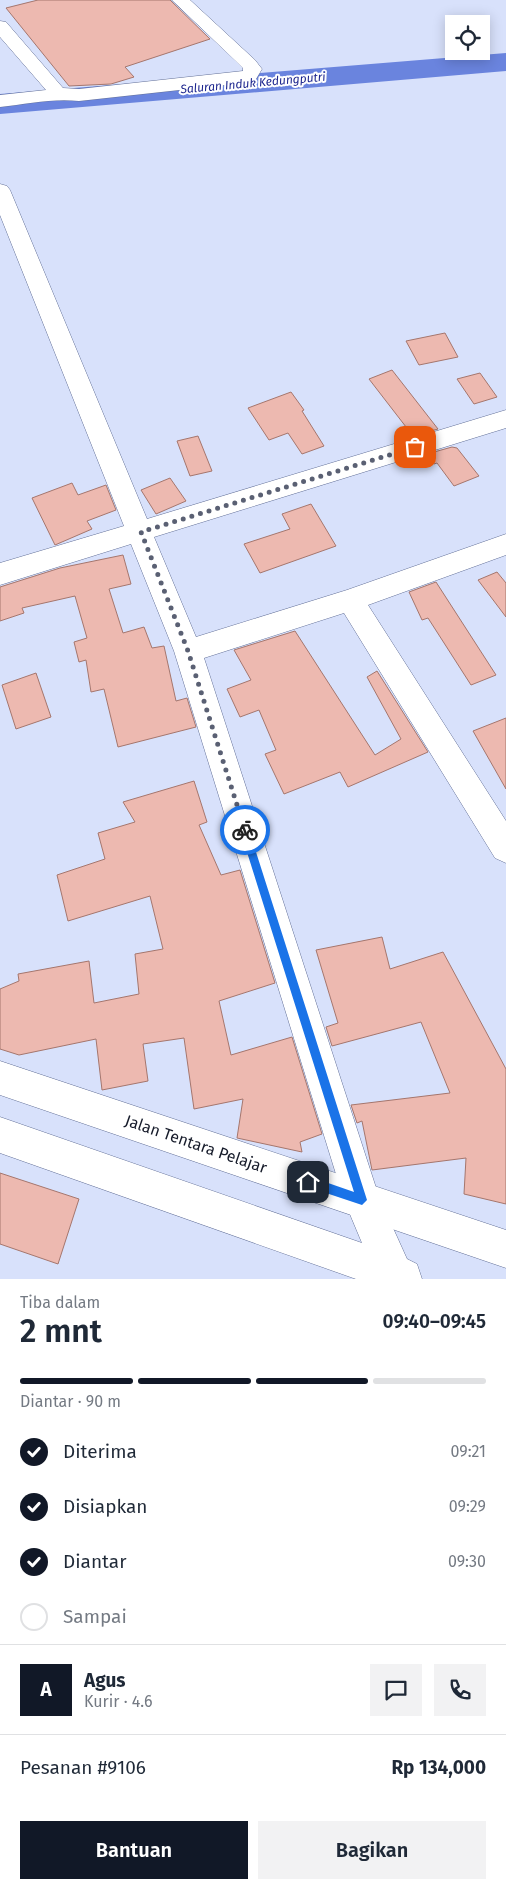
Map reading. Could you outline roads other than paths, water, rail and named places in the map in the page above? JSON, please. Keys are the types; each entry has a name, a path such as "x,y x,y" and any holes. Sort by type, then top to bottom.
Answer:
{"street":[{"path":"0,101 38,98 57,93 80,95 234,79 250,75 253,69 180,0"},
{"path":"0,26 57,93"},
{"path":"0,190 188,651 362,1200 400,1277"},
{"path":"0,574 506,418"},
{"path":"188,651 350,600 506,544"},
{"path":"350,600 506,848"},
{"name":"Jalan Tentara Pelajar","path":"0,1078 506,1249"},
{"path":"0,1135 400,1277"}],"waterway":[{"name":"Saluran Induk Kedungputri","path":"0,104 506,62"}]}
